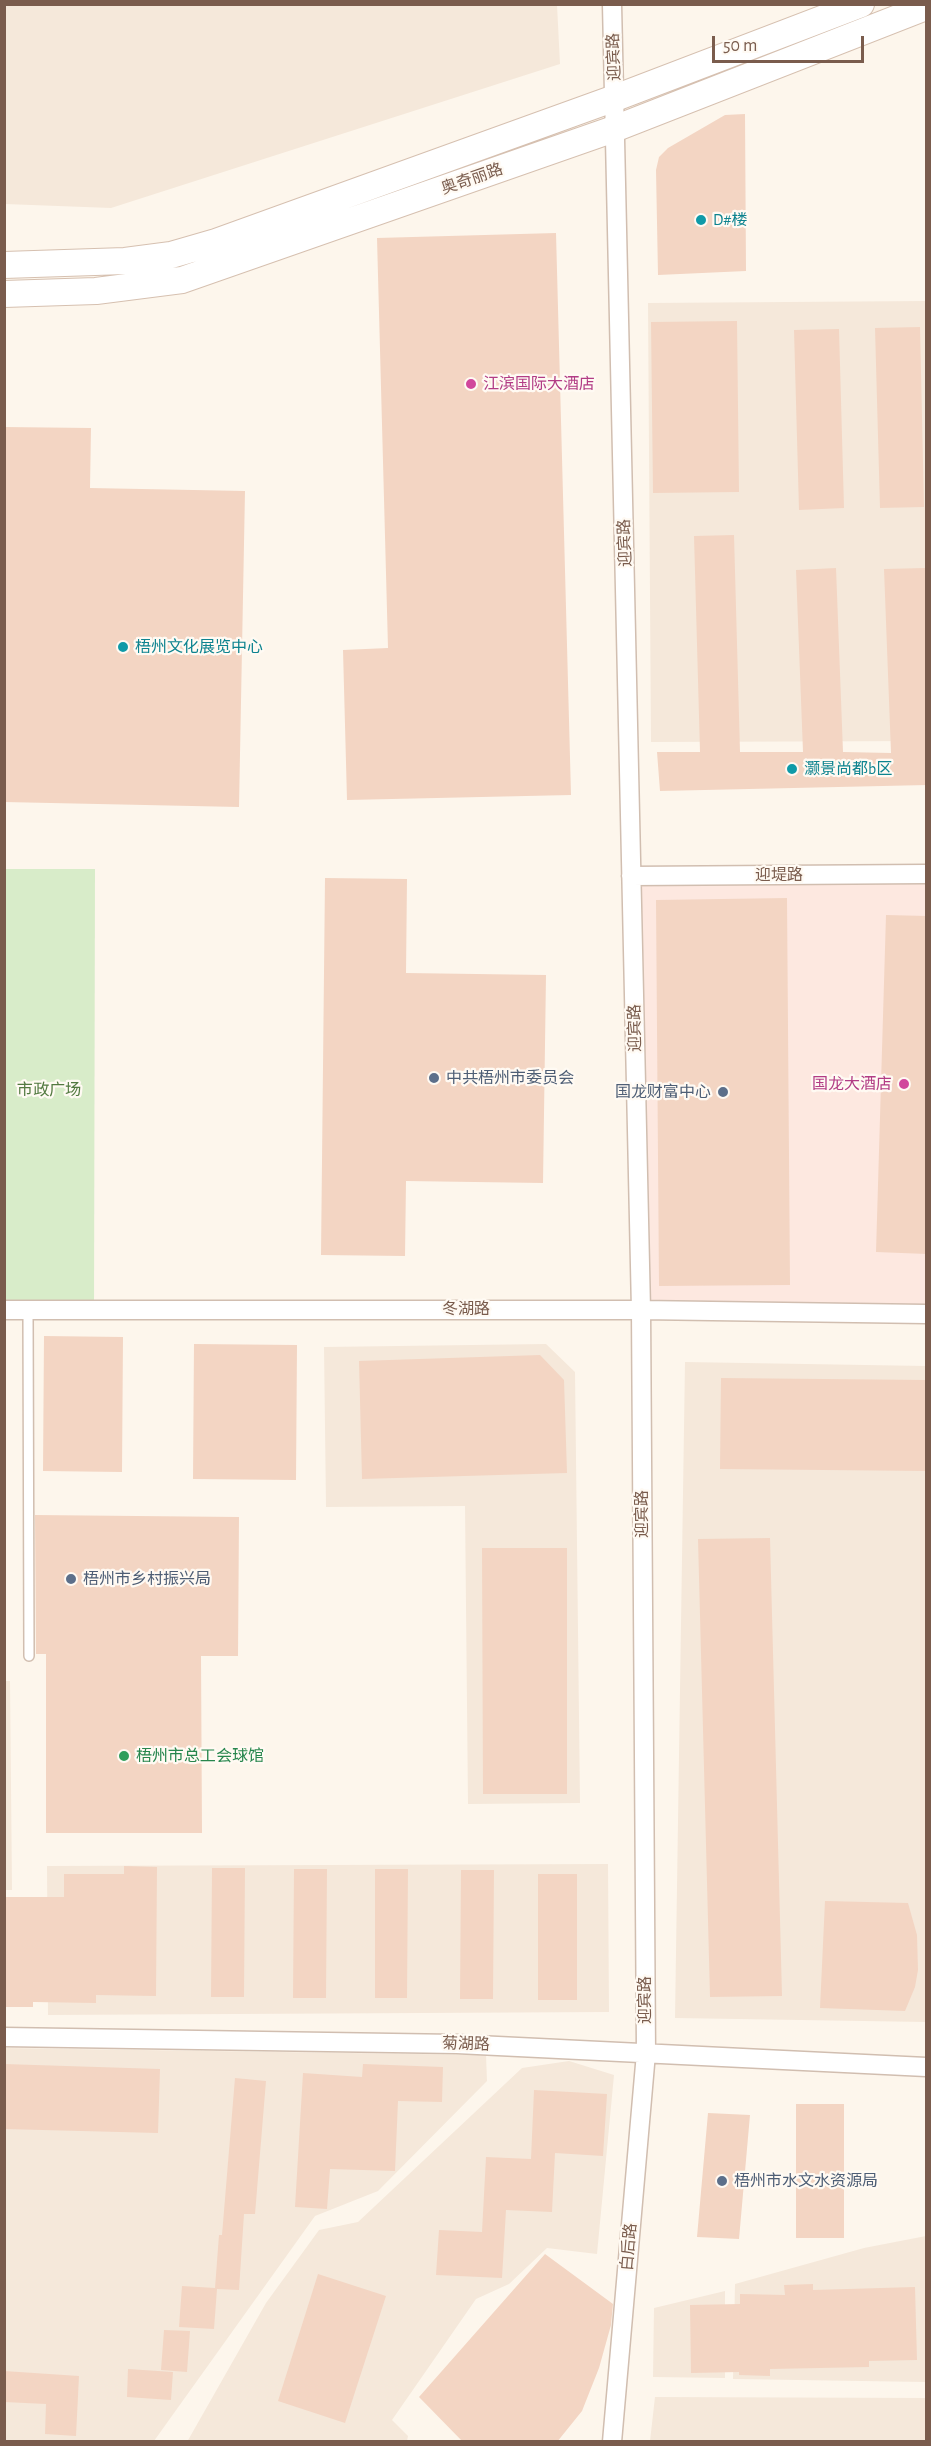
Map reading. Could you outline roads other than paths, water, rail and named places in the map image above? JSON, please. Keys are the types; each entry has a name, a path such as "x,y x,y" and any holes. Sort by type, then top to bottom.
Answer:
{"main road":[{"name":"奥奇丽路","path":"4,265 125,261 171,255 216,242 615,98 861,4"},
{"name":"奥奇丽路","path":"4,294 96,291 182,280 614,129 927,7"}],"street":[{"name":"迎宾路","path":"612,4 641,1310 645,2053"},
{"name":"迎堤路","path":"631,876 927,874"},
{"name":"冬湖路","path":"4,1311 641,1310 927,1314"},
{"name":"菊湖路","path":"4,2037 446,2043 927,2067"},
{"name":"白后路","path":"612,2442 645,2053"}],"lane":[{"path":"28,1311 29,1656"}],"place":[{"name":"D#楼","path":"701,220"},
{"name":"江滨国际大酒店","path":"471,384"},
{"name":"梧州文化展览中心","path":"123,647"},
{"name":"灏景尚都b区","path":"792,769"},
{"name":"中共梧州市委员会","path":"434,1078"},
{"name":"国龙大酒店","path":"904,1084"},
{"name":"国龙财富中心","path":"723,1092"},
{"name":"梧州市乡村振兴局","path":"71,1579"},
{"name":"梧州市总工会球馆","path":"124,1756"},
{"name":"梧州市水文水资源局","path":"722,2181"}],"park label":[{"name":"市政广场","path":"49,1090"}]}
